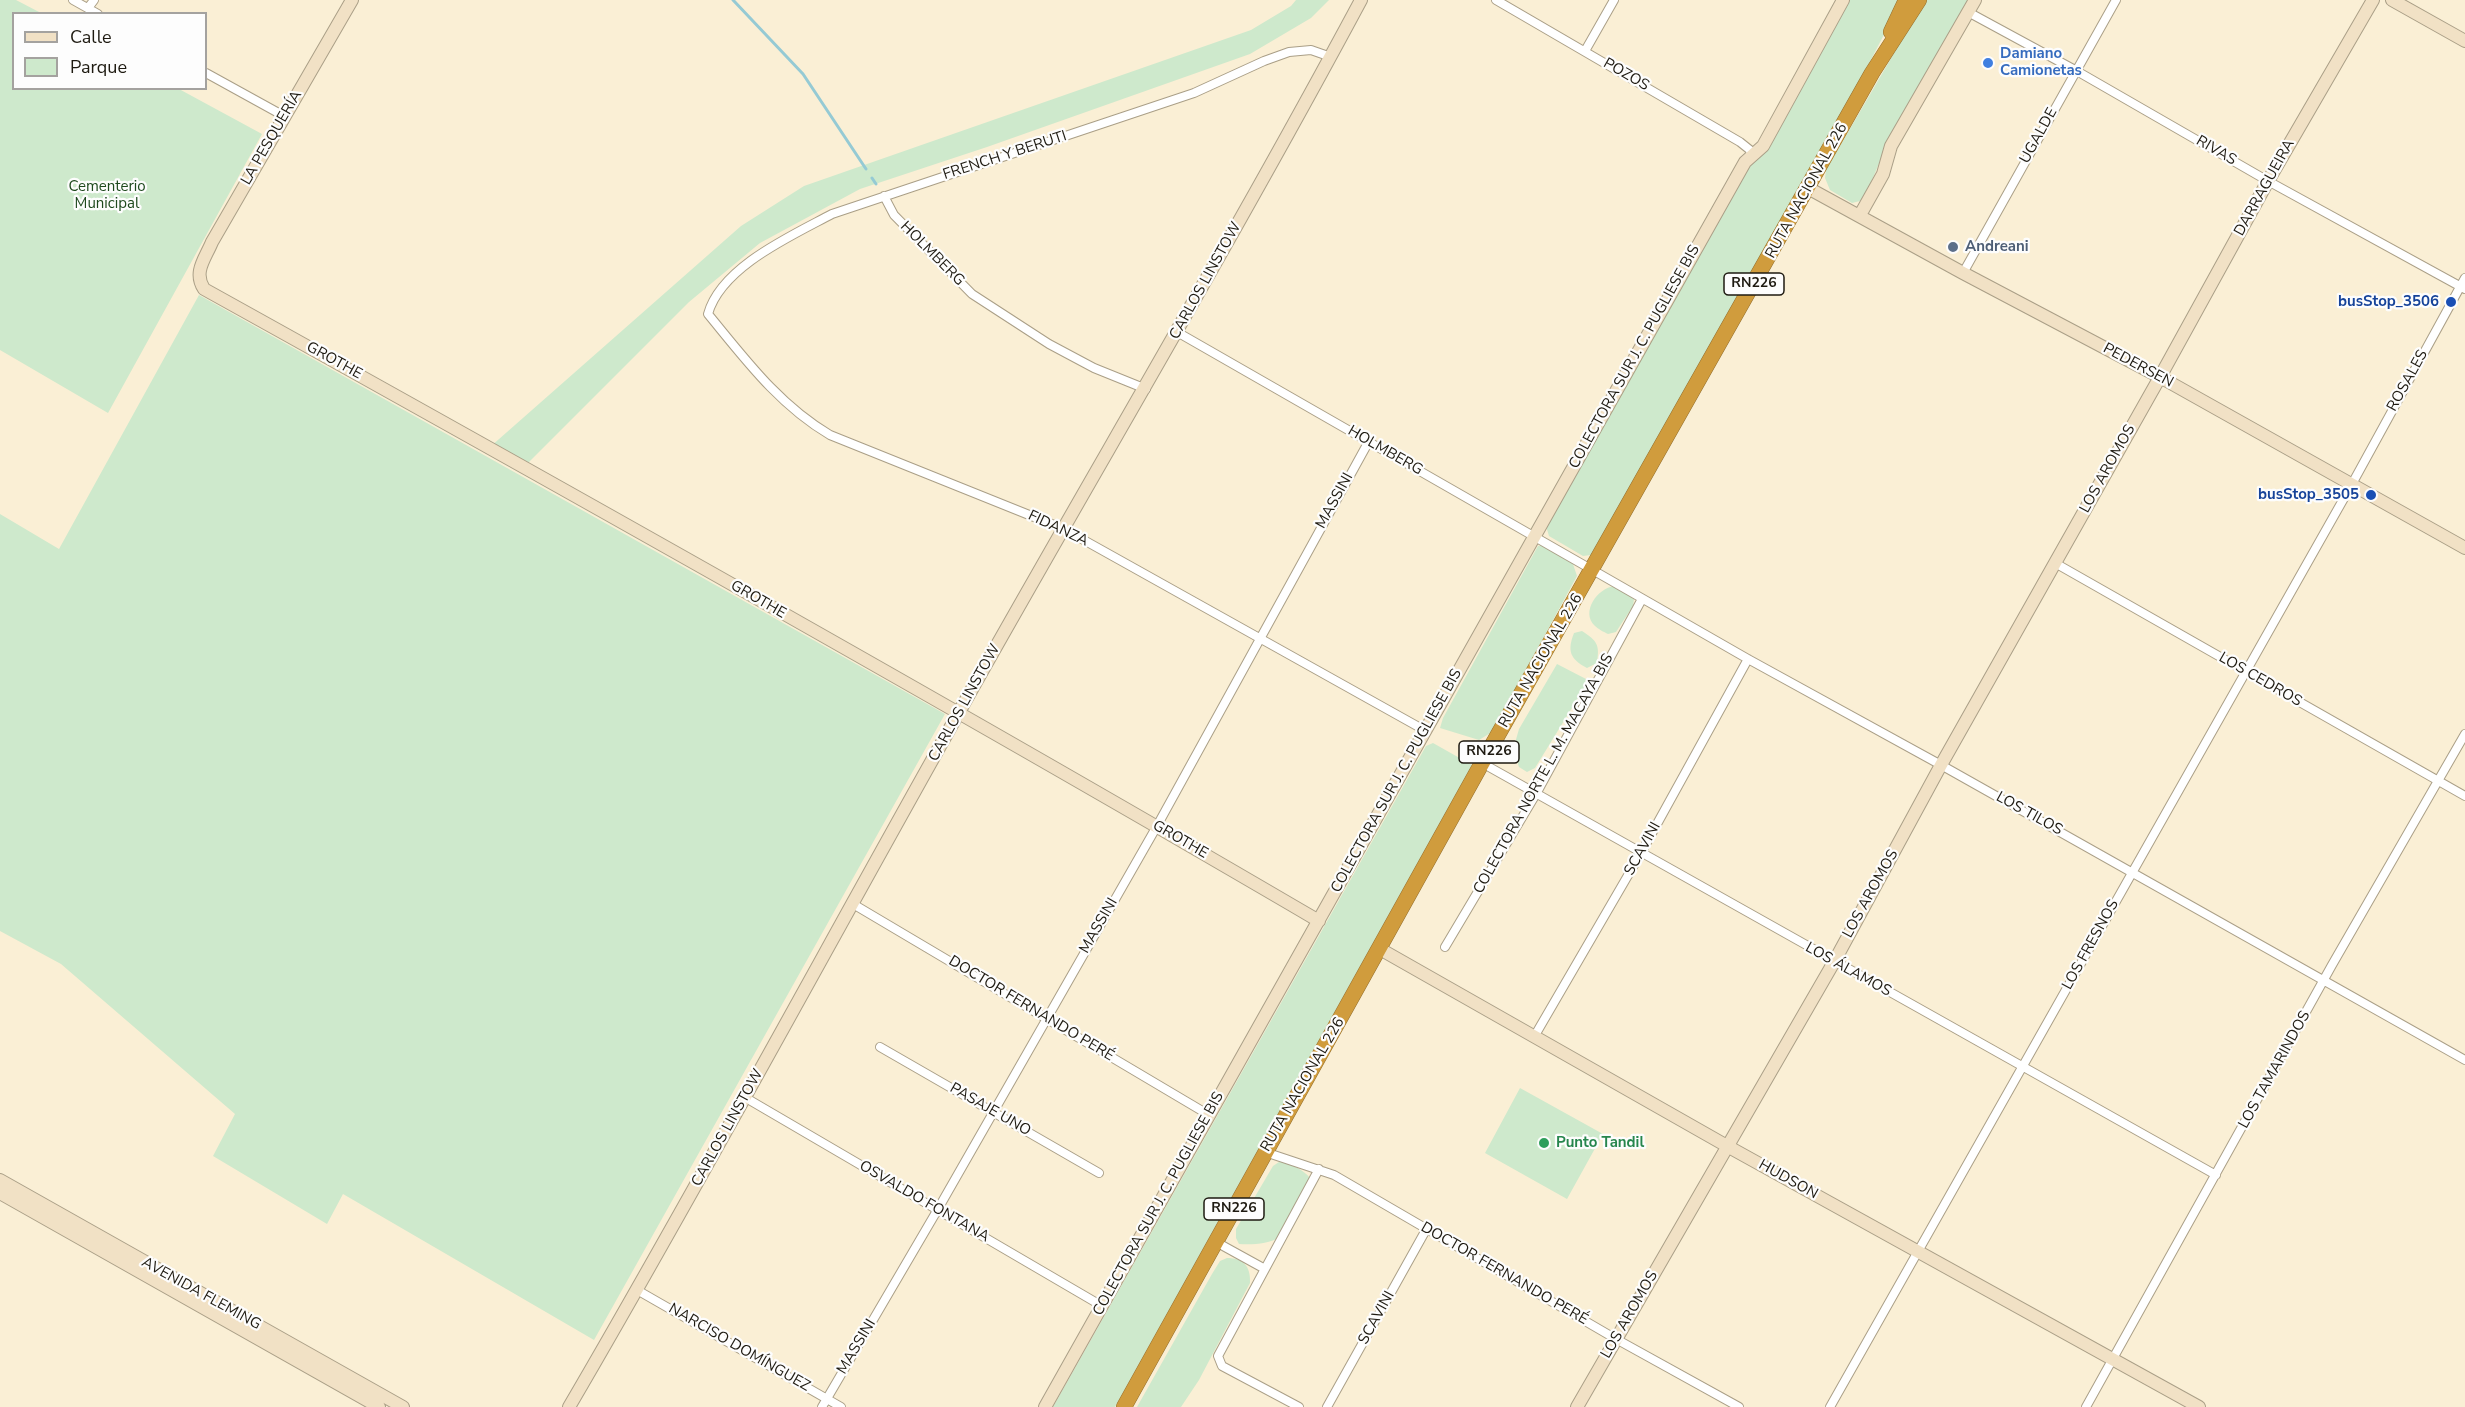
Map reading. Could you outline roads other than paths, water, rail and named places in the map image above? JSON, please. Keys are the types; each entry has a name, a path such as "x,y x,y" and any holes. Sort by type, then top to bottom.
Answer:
{"highway":[{"name":"RUTA NACIONAL 226","path":"1872,73 1906,0"},
{"name":"RUTA NACIONAL 226","path":"1124,1407 1482,763 1594,569 1872,73 1919,0"}],"street":[{"path":"73,0 95,12"},
{"path":"88,8 94,0"},
{"name":"LA PESQUERÍA","path":"198,279 212,242 352,0"},
{"name":"CARLOS LINSTOW","path":"569,1407 746,1098 958,714 1146,389 1361,0"},
{"name":"POZOS","path":"1496,0 1740,142 1750,150 1751,156"},
{"path":"1585,51 1614,0"},
{"name":"COLECTORA SUR J. C. PUGLIESE BIS","path":"1045,1407 1745,162 1763,146 1843,0"},
{"path":"1860,215 1883,174 1891,146 1974,0"},
{"name":"UGALDE","path":"1963,273 2116,0"},
{"name":"DARRAGUEIRA","path":"2160,378 2268,181 2373,0"},
{"path":"2392,0 2465,41"},
{"name":"RIVAS","path":"1968,12 2462,288"},
{"name":"FRENCH Y BERUTI","path":"708,314 712,300 743,267 788,237 832,214 1194,93 1289,52 1311,50 1331,57"},
{"path":"207,74 284,116"},
{"name":"PEDERSEN","path":"1808,188 2160,378 2465,548"},
{"name":"HOLMBERG","path":"884,196 894,215 972,294 1048,344 1094,368 1146,389"},
{"name":"ROSALES","path":"2352,484 2462,288 2465,278"},
{"name":"GROTHE","path":"198,279 204,289 490,447 1157,826 1319,921"},
{"name":"FIDANZA","path":"708,314 767,385 820,429 1064,529 1426,731"},
{"name":"HOLMBERG","path":"1177,332 1594,569"},
{"name":"LOS AROMOS","path":"1577,1407 1834,962 1941,765 2160,378"},
{"name":"MASSINI","path":"822,1407 1157,826 1369,441"},
{"name":"LOS FRESNOS","path":"1830,1407 2352,484"},
{"name":"LOS CEDROS","path":"2055,562 2465,796"},
{"name":"LOS TILOS","path":"1594,569 1748,659 2465,1060"},
{"name":"COLECTORA NORTE L. M. MACAYA BIS","path":"1444,947 1536,794 1642,598"},
{"name":"SCAVINI","path":"1534,1037 1641,853 1748,659"},
{"name":"LOS TAMARINDOS","path":"2086,1407 2465,734"},
{"name":"LOS ÁLAMOS","path":"1482,763 2216,1175"},
{"name":"DOCTOR FERNANDO PERÉ","path":"853,904 1209,1115"},
{"name":"HUDSON","path":"1380,950 1727,1146 2199,1407"},
{"name":"PASAJE UNO","path":"880,1047 1099,1173"},
{"name":"OSVALDO FONTANA","path":"746,1098 1102,1306"},
{"name":"DOCTOR FERNANDO PERÉ","path":"1265,1152 1334,1175 1616,1339 1739,1407"},
{"path":"1299,1407 1222,1366 1218,1356 1319,1169"},
{"name":"AVENIDA FLEMING","path":"0,1180 403,1407"},
{"name":"AVENIDA FLEMING","path":"0,1193 379,1407"},
{"name":"SCAVINI","path":"1328,1407 1427,1228"},
{"path":"1216,1242 1265,1269"},
{"name":"NARCISO DOMÍNGUEZ","path":"638,1290 841,1407"}],"waterway":[{"path":"733,0 803,74 866,169"},
{"path":"872,178 876,184"}],"place":[{"name":"Damiano Camionetas","path":"1988,63"},
{"name":"Andreani","path":"1953,247"},
{"name":"busStop_3506","path":"2451,302"},
{"name":"busStop_3505","path":"2371,495"},
{"name":"Punto Tandil","path":"1544,1143"}],"park label":[{"name":"Cementerio Municipal","path":"107,196"}]}
